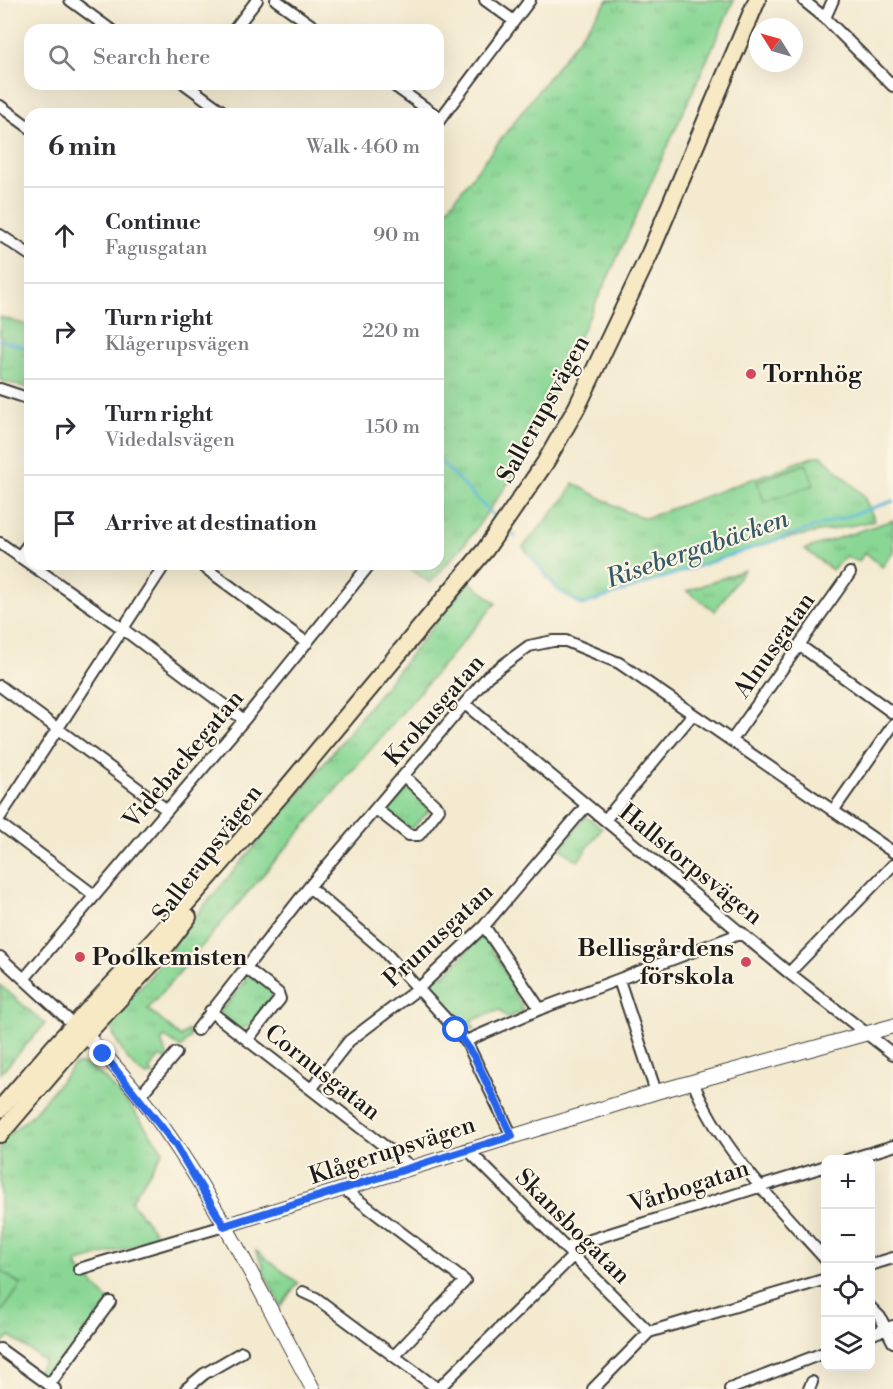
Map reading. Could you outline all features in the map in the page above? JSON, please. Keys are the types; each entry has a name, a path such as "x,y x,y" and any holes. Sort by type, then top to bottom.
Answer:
{"main road":[{"name":"Sallerupsvägen","path":"0,1134 80,1031 156,959 285,790 484,550 545,463 577,406 615,329 758,0"},
{"name":"Sallerupsvägen","path":"0,1109 59,1041 80,1031"}],"street":[{"path":"70,0 103,24"},
{"path":"239,24 257,0"},
{"path":"276,0 310,24"},
{"path":"485,0 514,21"},
{"path":"444,110 530,0"},
{"path":"803,0 825,18 893,86"},
{"path":"825,18 833,0"},
{"path":"196,90 219,108"},
{"path":"400,90 424,108"},
{"path":"0,106 24,124"},
{"path":"0,235 24,251"},
{"path":"0,389 24,397"},
{"path":"0,543 24,560"},
{"path":"19,557 24,550"},
{"path":"38,570 123,629 244,720"},
{"path":"0,817 161,570"},
{"path":"208,570 307,643"},
{"name":"Videbackegatan","path":"24,979 244,720 365,570"},
{"name":"Alnusgatan","path":"732,740 850,573"},
{"name":"Krokusgatan","path":"197,1030 309,887 488,676 506,660 529,646 560,641 620,663 893,852"},
{"path":"799,645 893,713"},
{"path":"0,686 167,810"},
{"name":"Hallstorpsvägen","path":"465,704 789,973 893,1054"},
{"path":"605,820 693,714"},
{"path":"833,811 893,725"},
{"path":"376,809 409,835 419,835 440,809 404,776"},
{"name":"Prunusgatan","path":"312,1088 349,1041 419,988 484,926 586,806"},
{"path":"0,824 94,895"},
{"path":"789,973 893,865"},
{"path":"309,887 383,950 466,1041 512,1136"},
{"path":"484,926 540,1009"},
{"path":"466,1041 540,1009 742,933"},
{"path":"0,957 80,1031 139,1097 175,1144 224,1226 313,1389"},
{"path":"246,968 278,993 280,999 247,1040"},
{"path":"619,980 656,1092"},
{"name":"Cornusgatan","path":"210,1011 411,1166"},
{"name":"Klågerupsvägen","path":"79,1269 345,1190 411,1166 656,1092 893,1026"},
{"path":"139,1097 176,1053"},
{"path":"693,1081 708,1116 761,1185 821,1255"},
{"path":"864,1155 893,1146"},
{"name":"Skansbogatan","path":"467,1149 650,1332"},
{"name":"Vårbogatan","path":"438,1389 569,1252 761,1185 821,1167"},
{"path":"345,1190 465,1281 394,1356"},
{"path":"875,1263 893,1258"},
{"path":"593,1389 650,1332 821,1279"},
{"path":"303,1292 316,1298 438,1389"},
{"path":"0,1349 52,1387 110,1302"},
{"path":"875,1312 890,1327 893,1342"},
{"path":"875,1333 890,1327"},
{"path":"186,1389 204,1374 242,1352"},
{"path":"730,1389 821,1354"}],"green space":[{"path":"608,0 734,0 613,267 511,479 467,541 444,567 444,213"},
{"path":"0,317 24,324 24,387 0,380"},
{"path":"815,456 822,456 863,495 875,521 773,541 582,605 557,589 523,547 567,496 573,483 627,512 646,518"},
{"path":"806,464 814,485 764,502 757,481"},
{"path":"893,520 893,552 882,567 865,552 859,561 845,556 832,570 805,549"},
{"path":"412,570 441,570 430,583"},
{"path":"744,570 715,611 687,591"},
{"path":"469,581 496,603 148,1009 181,1037 188,1030 190,1037 181,1048 165,1037 161,1041 168,1058 166,1060 160,1056 149,1070 154,1075 147,1076 128,1060 108,1022 151,975 192,920 305,787"},
{"path":"409,787 429,807 428,812 411,829 387,813"},
{"path":"585,816 602,828 578,861 561,849"},
{"path":"483,934 503,968 523,1011 506,1018 500,1010 470,1021 475,1029 462,1030 428,991 430,983 440,971 444,976 467,952 464,948"},
{"path":"246,972 271,990 272,997 250,1026 239,1029 217,1010 219,1005 224,1008 246,980 241,976"},
{"path":"0,985 45,1024 0,1074"},
{"path":"75,1064 88,1066 108,1082 163,1151 131,1201 160,1239 77,1262 79,1269 110,1302 49,1385 36,1373 44,1361 10,1336 0,1346 0,1142 32,1115"},
{"path":"255,1250 298,1283 281,1306 262,1269 264,1267"},
{"path":"0,1270 21,1285 0,1314"}],"waterway":[{"name":"Risebergabäcken","path":"0,340 24,347"},
{"name":"Risebergabäcken","path":"444,465 498,520"},
{"name":"Risebergabäcken","path":"530,555 557,589 582,605 893,501"},
{"name":"Risebergabäcken","path":"507,529 515,536"}],"place":[{"name":"Tornhög","path":"751,374"},
{"name":"Poolkemisten","path":"80,957"},
{"name":"Bellisgårdens förskola","path":"746,962"}],"route":[{"path":"103,1054 175,1144 224,1226 512,1136 474,1056 466,1041 456,1030"}]}
